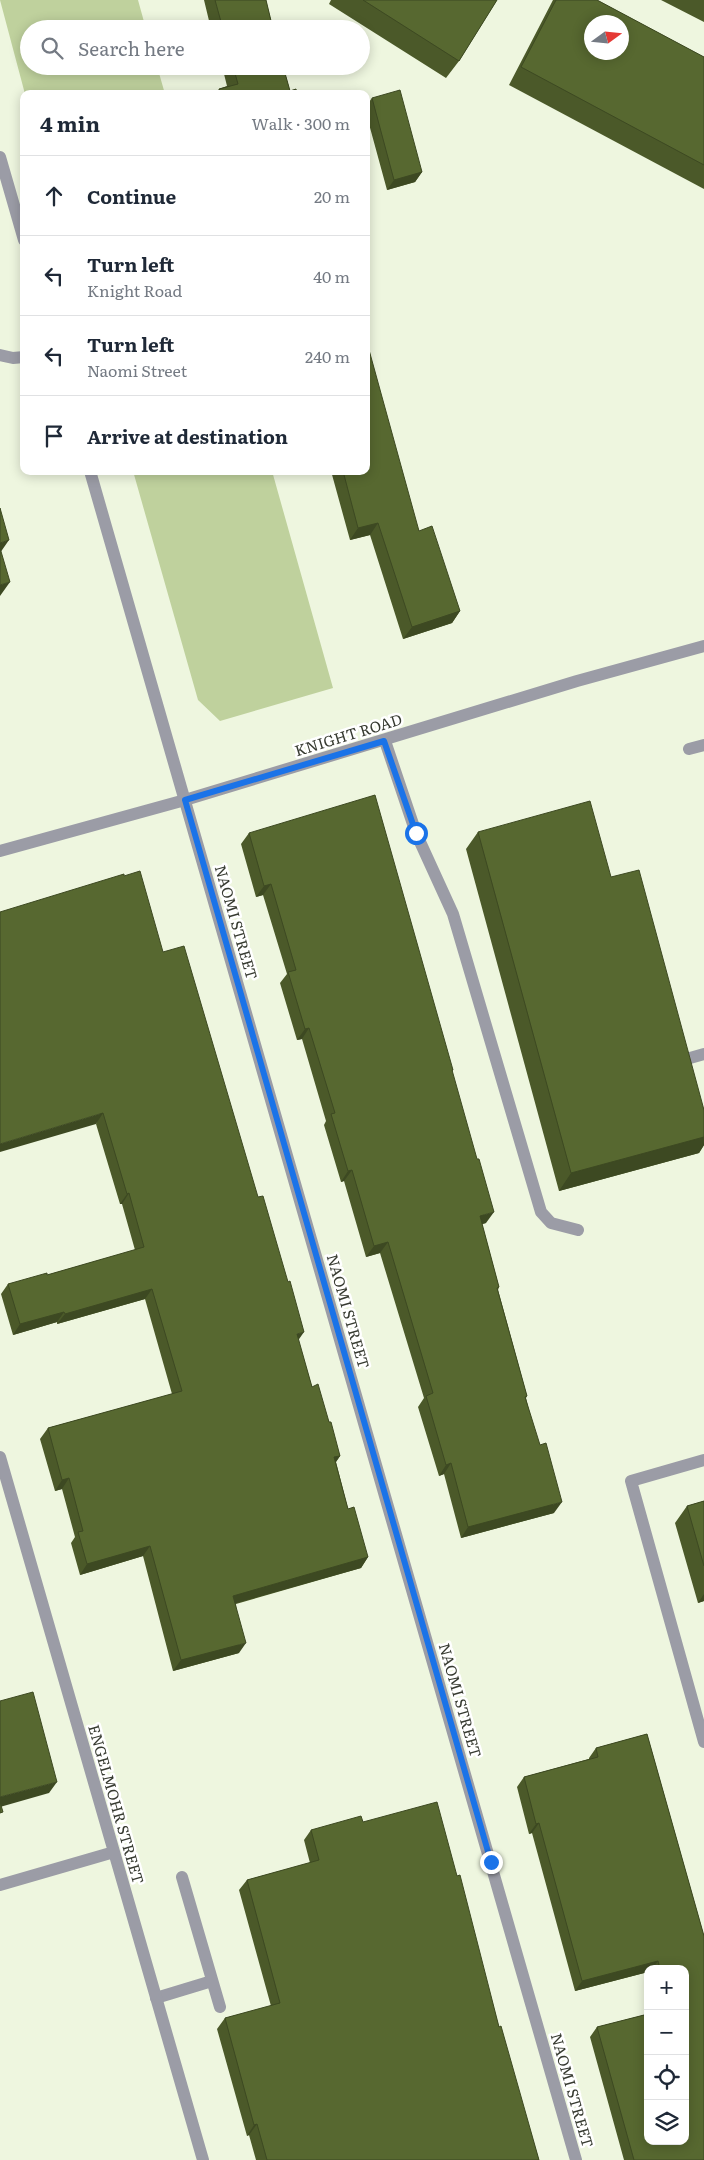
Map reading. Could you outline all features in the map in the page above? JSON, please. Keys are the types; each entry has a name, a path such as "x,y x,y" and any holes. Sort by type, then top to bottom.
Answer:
{"street":[{"path":"0,157 20,226"},
{"path":"0,355 20,357"},
{"name":"NAOMI STREET","path":"91,475 576,2160"},
{"name":"KNIGHT ROAD","path":"0,851 185,800 384,741 577,680 704,646"},
{"path":"384,741 416,833 454,914 541,1212 551,1223 578,1230"},
{"path":"689,749 704,744"},
{"path":"690,1058 704,1054"},
{"name":"ENGELMOHR STREET","path":"0,1457 203,2160"},
{"path":"704,1460 631,1481 704,1742"},
{"path":"0,1885 114,1852"},
{"path":"182,1877 220,2007"},
{"path":"156,1998 212,1981"}],"green space":[{"path":"0,0 138,0 144,20 20,20 20,75 160,75 164,90 24,90"},
{"path":"134,475 273,475 333,688 220,721 198,700"}],"building":[{"path":"215,0 266,0 271,20 221,20"},
{"path":"363,0 497,0 459,61"},
{"path":"556,0 597,0 625,15 584,15 584,60 629,60 629,17 704,57 704,165 521,67"},
{"path":"236,75 286,75 290,90 219,89 238,84"},
{"path":"400,90 422,172 394,180 372,98"},
{"path":"370,353 419,531 432,526 460,611 412,627 378,523 358,528 344,475 370,475"},
{"path":"0,508 9,540 0,543"},
{"path":"0,548 10,582 0,585"},
{"path":"375,795 477,1159 479,1159 494,1212 480,1216 499,1287 497,1288 527,1396 525,1397 540,1445 546,1443 562,1502 468,1527 451,1463 446,1465 426,1396 433,1393 388,1242 374,1246 352,1170 348,1171 331,1114 335,1113 309,1028 305,1029 288,972 296,970 271,884 264,886 249,833"},
{"path":"590,801 611,877 639,870 704,1110 704,1137 571,1173 478,832"},
{"path":"140,871 163,952 184,946 258,1197 263,1196 288,1282 290,1281 304,1332 297,1334 312,1387 318,1384 329,1422 331,1422 340,1456 334,1457 348,1509 354,1507 368,1557 233,1596 246,1643 181,1660 150,1546 87,1564 78,1532 83,1531 69,1478 62,1480 48,1428 182,1391 152,1289 65,1314 64,1312 20,1324 8,1284 47,1273 47,1275 144,1247 103,1113 0,1144 0,912 124,874 124,876"},
{"path":"704,1501 704,1566 687,1506"},
{"path":"33,1692 57,1782 0,1797 0,1701"},
{"path":"647,1734 704,1936 704,2160 634,2160 597,2027 644,2015 644,2145 689,2145 689,1965 659,1965 658,1961 582,1981 539,1823 536,1824 524,1777 598,1757 596,1748"},
{"path":"0,1802 3,1812 0,1813"},
{"path":"437,1802 457,1876 460,1875 499,2027 501,2026 539,2160 267,2160 257,2124 254,2125 225,2018 280,2003 247,1880 319,1860 311,1830 361,1816 363,1822"}],"route":[{"path":"416,833 384,741 185,800 491,1862"}]}
